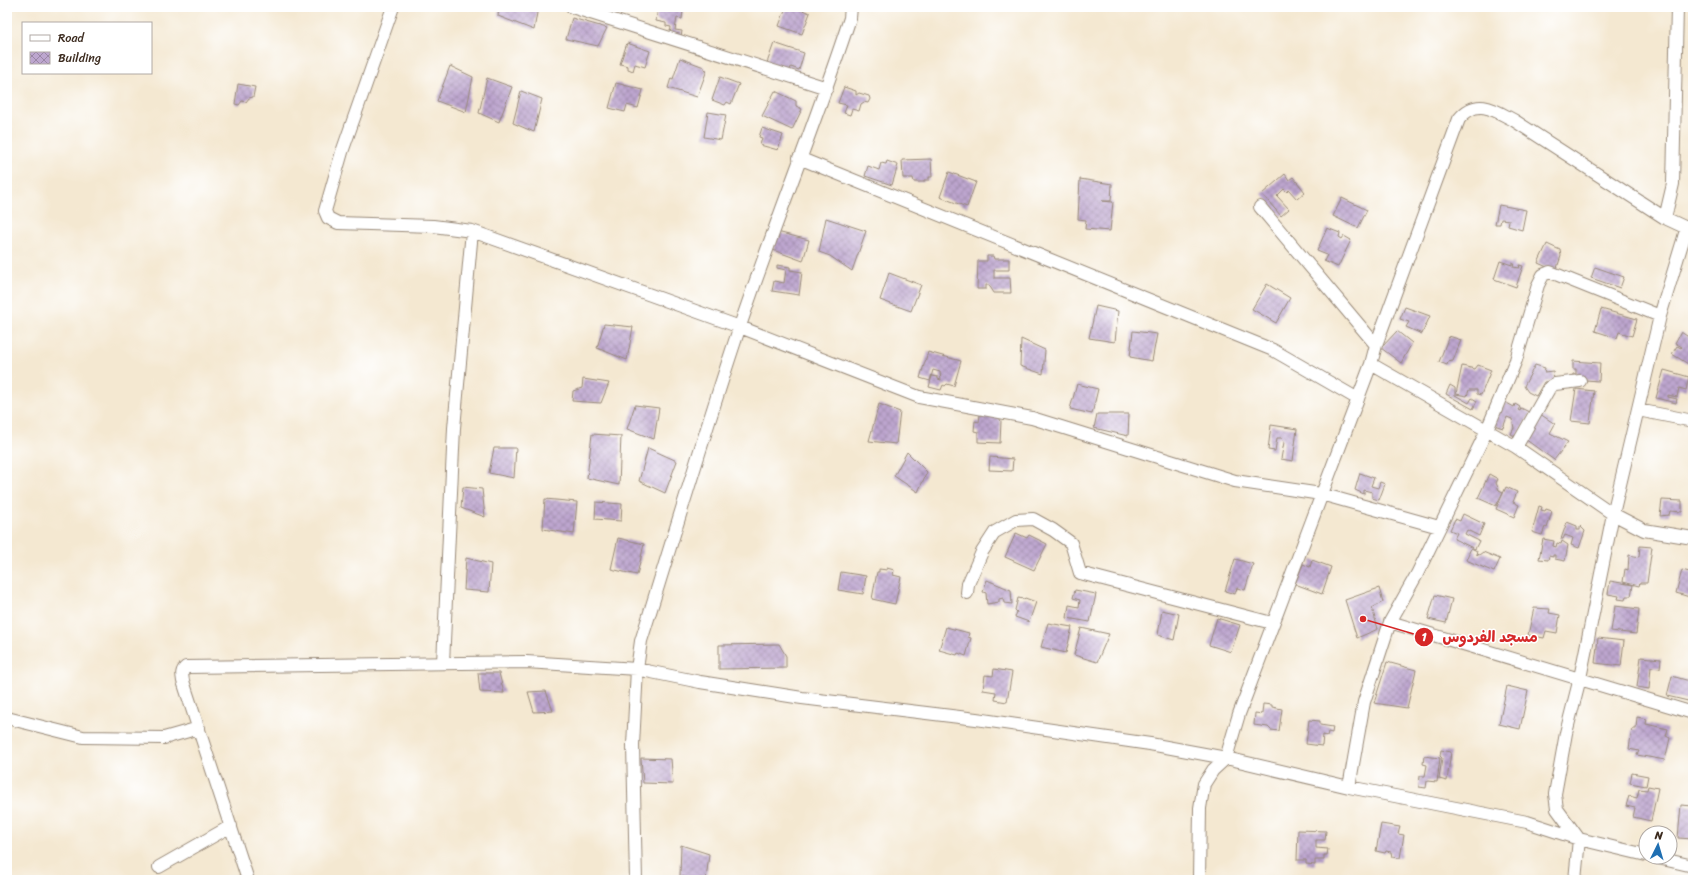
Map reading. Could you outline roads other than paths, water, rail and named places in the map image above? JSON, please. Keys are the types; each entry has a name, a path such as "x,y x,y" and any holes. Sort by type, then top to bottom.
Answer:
{"street":[{"path":"393,7 342,152 325,210 328,218 338,223 433,226 472,231 740,327 919,397 1032,418 1235,481 1321,494 1439,527"},
{"path":"572,7 827,88"},
{"path":"636,880 633,745 637,669 641,641 740,327 800,158 827,88 850,18 851,7"},
{"path":"1665,218 1673,184 1677,7"},
{"path":"1199,880 1200,808 1204,784 1213,770 1226,758 1239,714 1272,623 1371,364 1376,345 1459,119 1465,112 1475,107 1485,107 1515,121 1665,218 1690,229 1660,316 1613,514 1580,678 1566,733 1555,794 1557,809 1579,839 1575,880"},
{"path":"800,158 1273,350 1358,399"},
{"path":"1260,207 1376,345"},
{"path":"442,663 454,428 472,231"},
{"path":"1350,787 1364,702 1390,622 1417,574 1487,430 1516,360 1538,285 1543,275 1550,272 1660,316"},
{"path":"1371,364 1516,447 1613,514 1644,530 1693,538"},
{"path":"1516,447 1550,387 1556,384 1580,382"},
{"path":"1638,410 1693,422"},
{"path":"966,593 968,584 982,552 995,532 1016,520 1033,519 1053,530 1071,543 1080,573 1272,623"},
{"path":"1390,622 1693,713"},
{"path":"248,880 182,675 183,669 186,667 526,662 637,669 700,682 802,698 1150,744 1226,758 1350,787 1527,822 1579,839 1638,853"},
{"path":"7,718 83,737 164,738 199,728"},
{"path":"159,867 231,826"},
{"path":"1678,863 1693,866"}],"place":[{"name":"مسجد الفردوس","path":"1363,619"}]}
